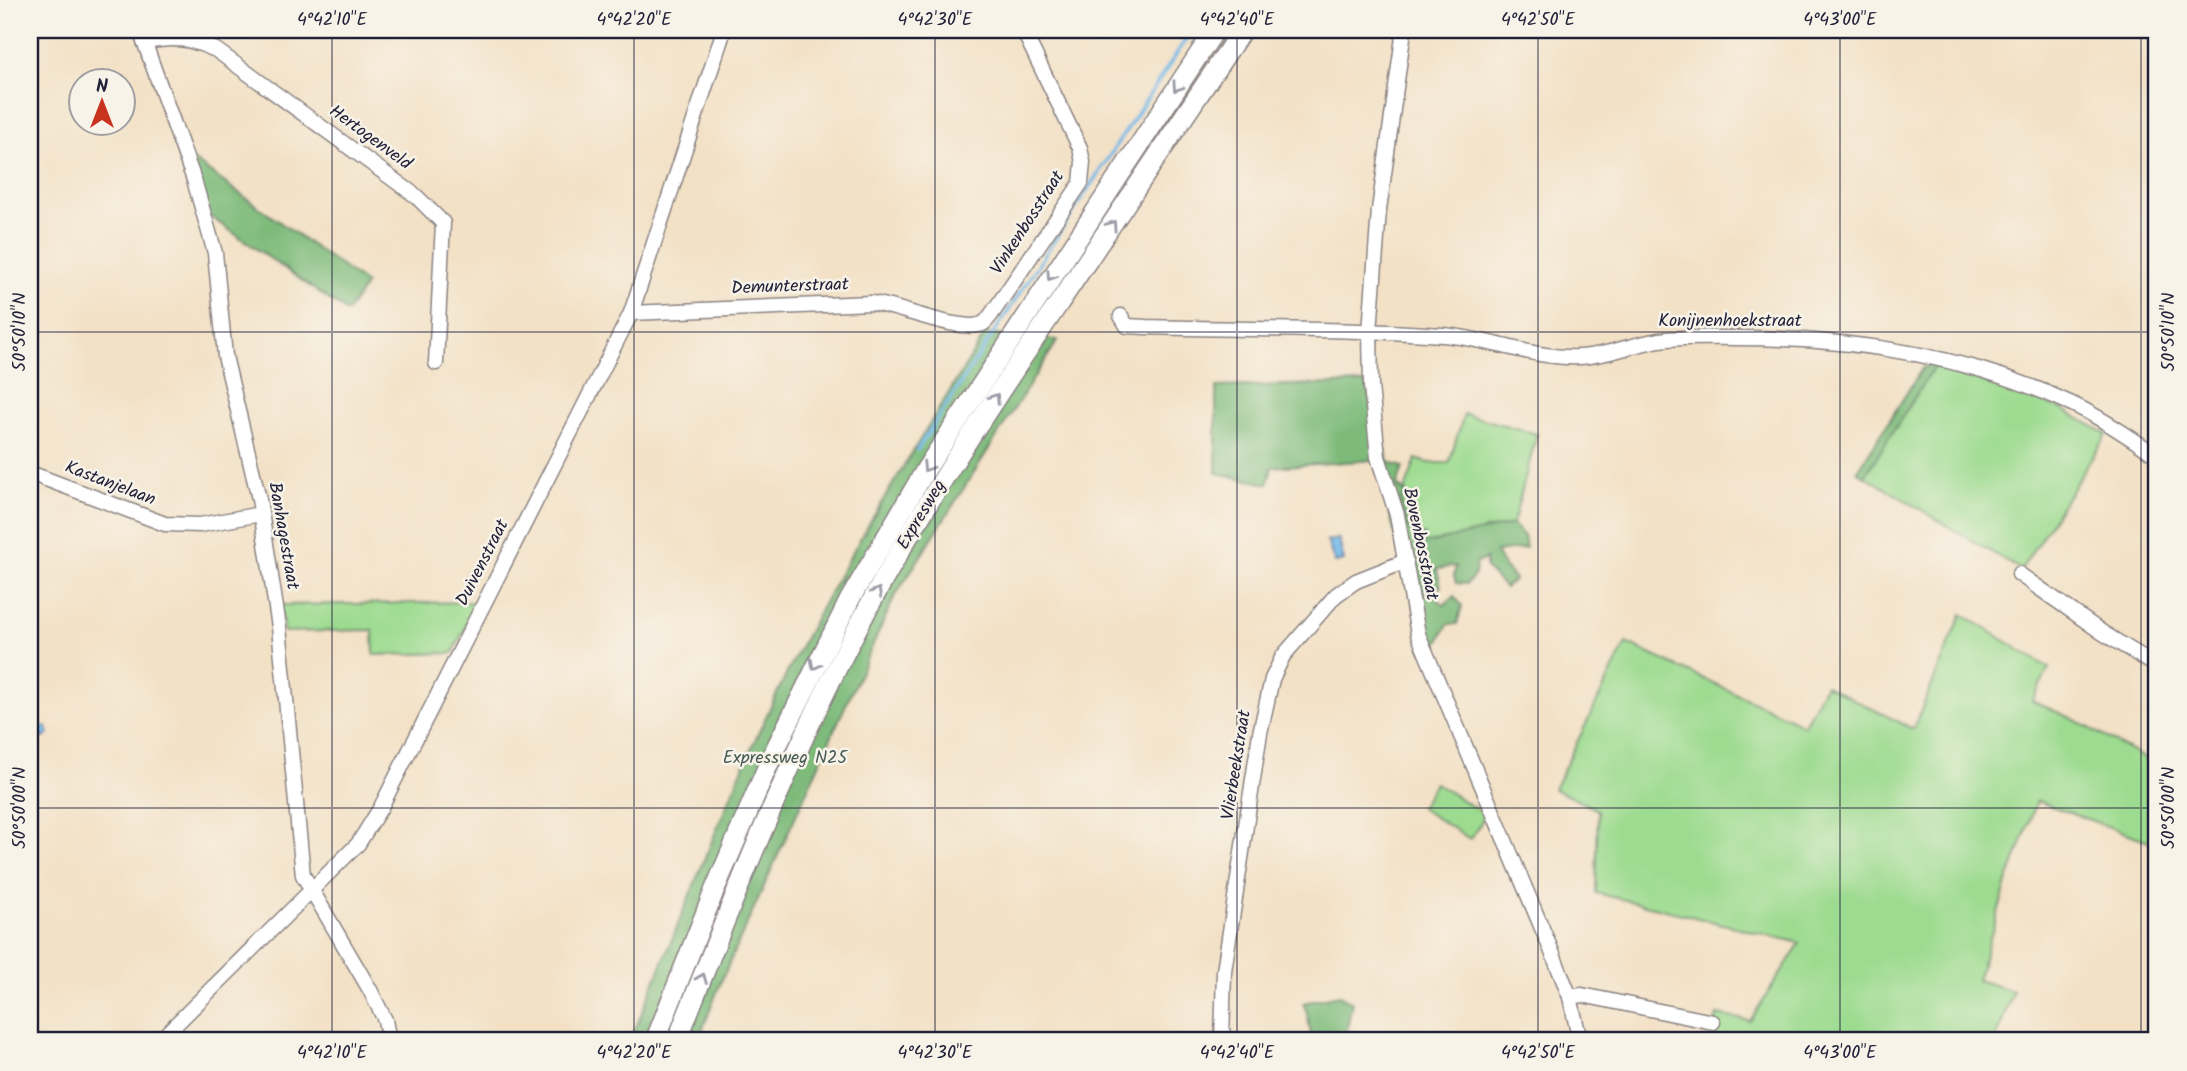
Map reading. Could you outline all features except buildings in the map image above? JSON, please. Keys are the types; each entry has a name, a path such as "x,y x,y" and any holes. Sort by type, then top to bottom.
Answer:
{"highway":[{"name":"Expresweg","path":"655,1041 761,780 798,699 850,599 926,469 1215,30"},
{"name":"Expresweg","path":"677,1041 790,764 868,608 981,420 1242,30"}],"street":[{"name":"Duivenstraat","path":"159,1041 358,844 381,807 631,313 723,30"},
{"name":"Vinkenbosstraat","path":"948,323 967,326 983,324 1081,183 1083,162 1080,148 1023,30"},
{"name":"Bovenbosstraat","path":"1404,30 1379,210 1370,332 1371,386 1378,457 1398,515 1418,634 1570,997 1580,1041"},
{"name":"Hertogenveld","path":"142,36 196,41 216,50 416,196 443,223 436,363"},
{"name":"Banhagestraat","path":"142,36 205,213 215,253 225,356 261,514 283,659 303,875 370,990 385,1020 389,1041"},
{"name":"Demunterstraat","path":"631,313 871,303 885,304 948,323"},
{"name":"Konijnenhoekstraat","path":"1121,316 1127,326 1446,335 1554,355 1579,357 1610,352 1640,342 1689,338 1790,338 1862,345 1939,359 2037,390 2072,404 2113,426 2157,456"},
{"name":"Kastanjelaan","path":"30,473 165,524 200,524 261,514"},
{"name":"Vlierbeekstraat","path":"1222,1041 1224,971 1260,733 1272,680 1283,656 1336,595 1356,581 1406,561"},
{"path":"2019,574 2157,666"},
{"path":"1570,997 1582,995 1713,1022"}],"green space":[{"path":"186,155 366,284 347,312 205,213"},
{"name":"Expressweg N25","path":"985,334 1058,340 894,598 722,979 698,1041 630,1041 727,806 790,667 860,540"},
{"path":"1937,362 1865,476 1857,472 1923,367"},
{"path":"1931,365 2060,408 2107,434 2021,570 1865,476"},
{"path":"1366,383 1389,462 1403,467 1397,486 1406,492 1401,502 1409,531 1425,536 1423,544 1513,524 1524,536 1526,548 1496,552 1515,579 1505,588 1486,568 1486,559 1476,563 1475,575 1466,584 1456,583 1456,566 1437,569 1441,588 1425,588 1426,594 1436,597 1444,605 1454,596 1462,606 1457,624 1448,624 1429,659 1375,460 1272,467 1268,484 1216,473 1216,387"},
{"path":"1464,414 1537,434 1513,524 1422,545 1424,536 1409,531 1401,502 1416,459 1429,463 1449,463"},
{"path":"478,602 453,653 374,655 373,630 284,632 280,605"},
{"path":"1962,614 2049,668 2032,701 2071,718 2157,765 2157,844 2037,801 2008,880 1977,980 2013,991 1995,1041 1710,1041 1717,1015 1750,1021 1800,943 1596,893 1598,810 1554,789 1626,643 1804,725 1825,685 1913,729"},
{"path":"1435,783 1486,815 1470,839 1420,808"},
{"path":"1339,995 1352,1002 1347,1029 1352,1041 1312,1041 1303,1003"}],"water":[{"path":"1339,539 1344,561 1335,563 1327,541"},
{"path":"31,727 46,727 49,733 44,738 30,737"}],"waterway":[{"path":"917,450 1192,30"}]}
